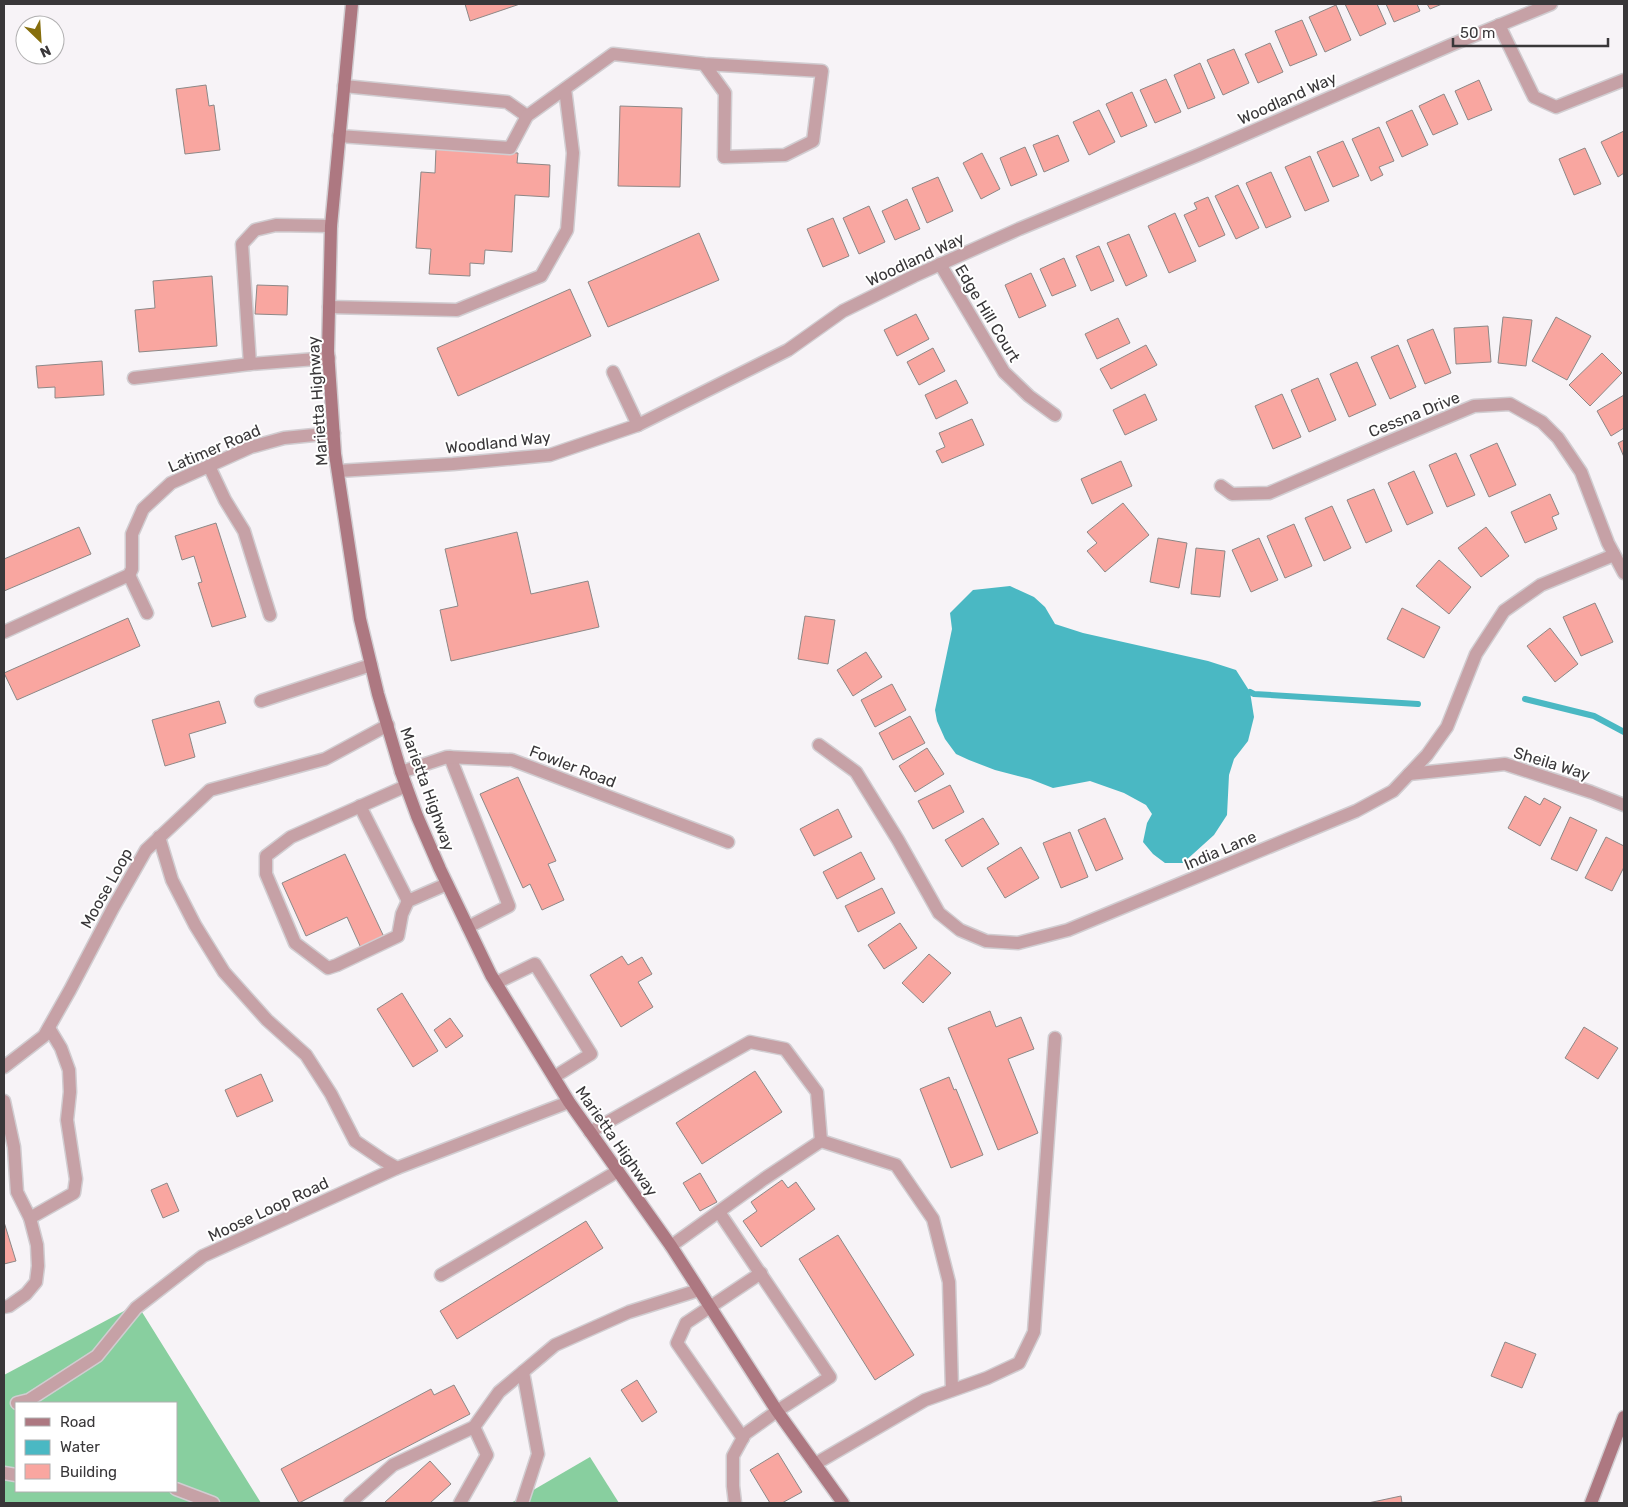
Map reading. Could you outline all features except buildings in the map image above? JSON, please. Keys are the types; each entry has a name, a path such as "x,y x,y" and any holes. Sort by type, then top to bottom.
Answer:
{"main road":[{"name":"Marietta Highway","path":"352,4 331,226 329,358 338,471 360,619 401,772 417,816 447,884 496,984 590,1132 671,1246 777,1411 843,1503"},
{"path":"1591,1503 1624,1417"}],"street":[{"name":"Woodland Way","path":"338,471 453,464 550,455 638,425 788,350 842,311 940,264 1550,4"},
{"path":"1499,25 1534,98 1556,107 1624,80"},
{"path":"339,136 510,148 527,116 613,54 704,64 822,71 813,141 786,155 724,156 725,93 704,64"},
{"path":"344,86 507,102 527,116"},
{"path":"329,307 457,310 541,276 567,230 573,153 564,89"},
{"path":"250,364 242,244 255,230 276,225 331,226"},
{"name":"Edge Hill Court","path":"940,264 1004,372 1029,396 1055,415"},
{"path":"134,378 250,364 329,358"},
{"path":"614,372 638,425"},
{"name":"Cessna Drive","path":"1222,486 1232,494 1269,493 1474,406 1510,404 1542,422 1558,438 1581,472 1608,543 1624,573"},
{"name":"Latimer Road","path":"129,575 132,569 132,534 143,509 171,483 251,447 267,442 284,438 334,433"},
{"path":"209,466 225,500 244,530 270,615"},
{"name":"India Lane","path":"818,745 856,772 898,840 939,913 960,930 986,941 1018,943 1068,930 1356,811 1393,791 1427,755 1447,727 1476,654 1504,611 1542,585 1614,555"},
{"path":"4,632 129,575 147,614"},
{"path":"261,701 371,665"},
{"name":"Moose Loop","path":"4,1067 44,1036 74,983 112,908 146,850 210,790 325,759 388,725"},
{"path":"450,758 509,906 468,927"},
{"name":"Fowler Road","path":"401,772 450,758 512,760 728,842"},
{"name":"Sheila Way","path":"1409,774 1504,764 1591,792 1624,805"},
{"path":"406,786 291,837 266,856 266,874 295,943 328,968 398,936 402,914 408,901 447,884"},
{"path":"360,806 408,901"},
{"path":"159,838 172,880 195,926 224,972 267,1020 306,1055 331,1094 355,1141 397,1168"},
{"path":"496,984 535,964 591,1054 554,1077"},
{"path":"30,1218 74,1193 76,1179 67,1120 70,1092 69,1070 61,1048 49,1028"},
{"path":"815,1464 925,1400 987,1378 1019,1363 1034,1332 1055,1038"},
{"path":"590,1132 750,1042 784,1049 817,1092 821,1141"},
{"path":"4,1101 14,1147 17,1192 30,1218 37,1245 38,1266 36,1282 26,1294 9,1306 4,1307"},
{"name":"Moose Loop Road","path":"21,1402 29,1400 96,1356 136,1308 203,1256 397,1168 570,1102"},
{"path":"821,1141 896,1165 933,1219 949,1282 952,1390"},
{"path":"671,1246 764,1179 821,1141"},
{"path":"441,1275 618,1171"},
{"path":"719,1212 830,1377 745,1434 733,1456 735,1503"},
{"path":"743,1438 677,1343 686,1323 761,1273"},
{"path":"350,1503 393,1465 474,1427 499,1392 555,1345 629,1312 699,1290"},
{"path":"522,1503 538,1454 523,1372"},
{"path":"460,1503 487,1455 474,1427"},
{"path":"178,1490 213,1503"}],"green space":[{"path":"137,1304 261,1503 4,1503 4,1375"},
{"path":"590,1457 619,1503 511,1503"}],"water":[{"path":"1010,586 1034,597 1045,607 1055,624 1083,633 1208,661 1236,670 1250,692 1254,717 1248,741 1234,759 1229,775 1227,815 1214,835 1183,863 1165,863 1153,854 1143,842 1147,823 1152,814 1146,805 1124,793 1090,781 1053,788 969,760 956,754 945,739 937,721 935,710 952,629 950,613 973,590"}],"waterway":[{"path":"1250,692 1254,694 1418,704"},
{"path":"1525,699 1594,716 1624,732"}]}
